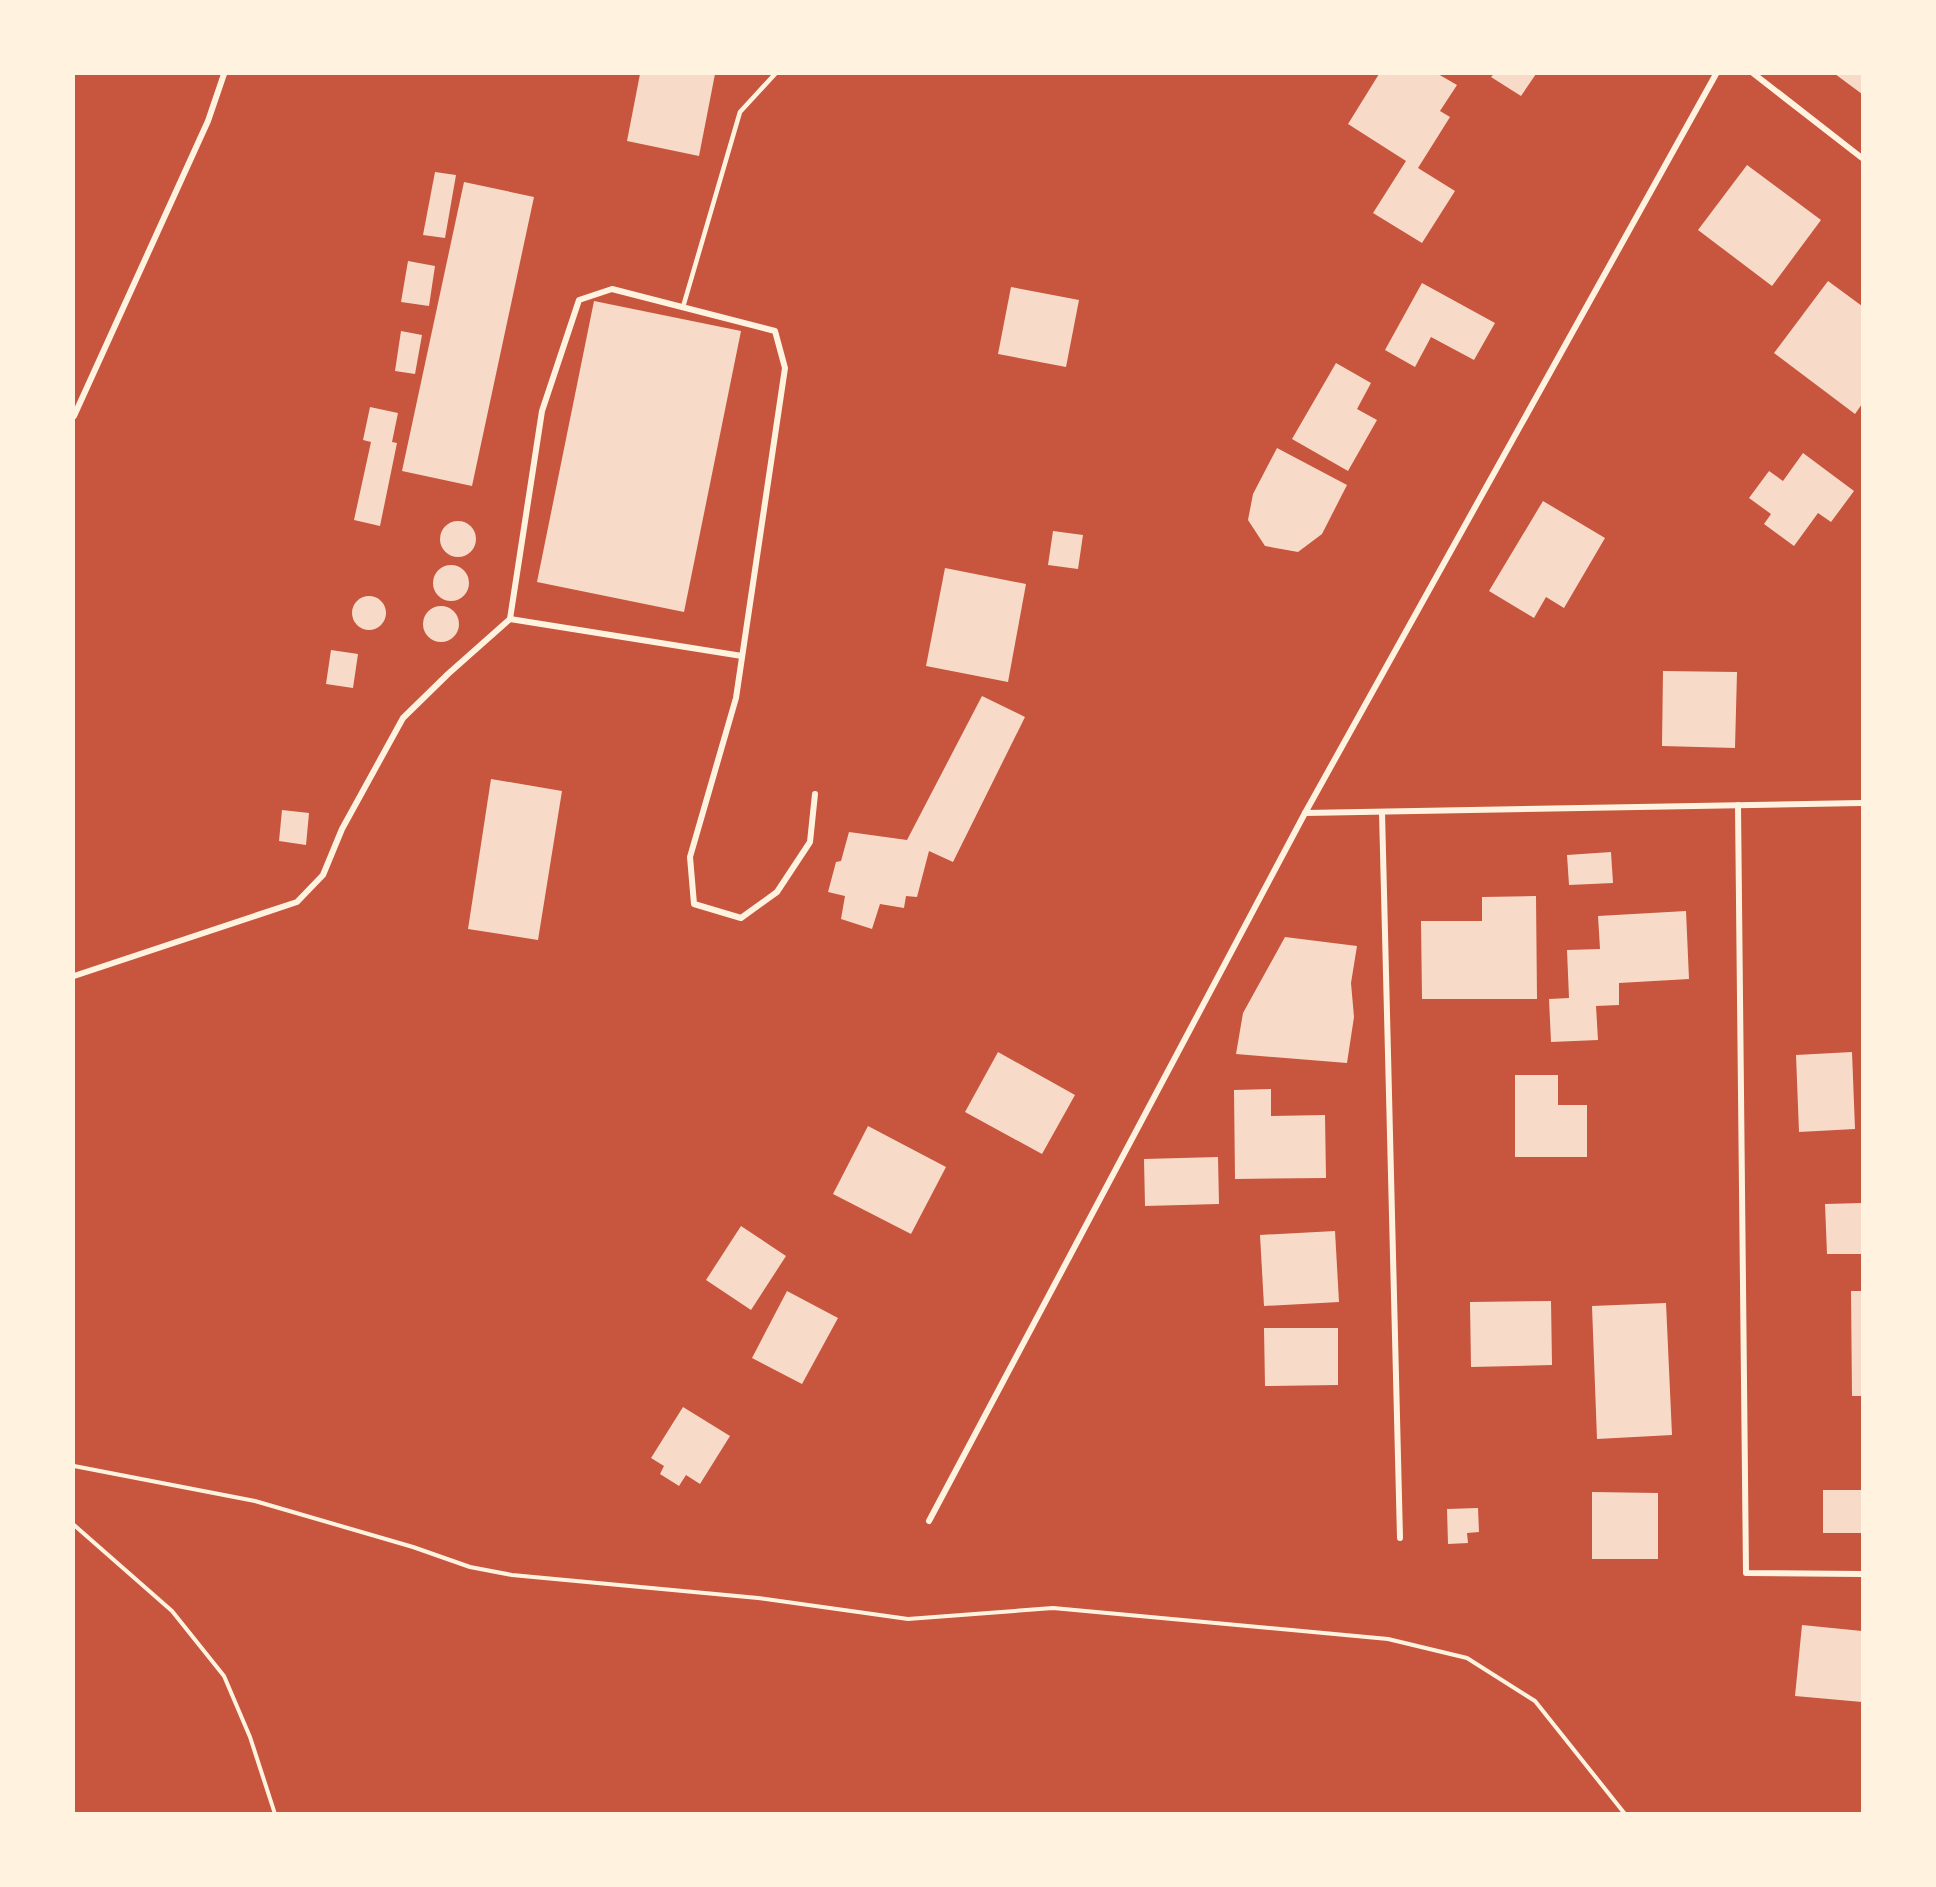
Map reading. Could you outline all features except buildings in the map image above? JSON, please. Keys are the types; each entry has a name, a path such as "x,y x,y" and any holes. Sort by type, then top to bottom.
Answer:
{"street":[{"path":"74,416 208,121 224,74"},
{"path":"929,1521 1305,813 1716,74"},
{"path":"1754,74 1863,158"},
{"path":"74,976 297,902 322,875 342,829 403,718 510,619 542,411 579,300 612,289 775,331 785,368 736,698 690,857 694,904 741,918 777,892 810,842 815,794"},
{"path":"510,619 742,656"},
{"path":"1305,813 1863,803"},
{"path":"1738,805 1746,1573 1863,1574"},
{"path":"1382,812 1400,1538"}],"lane":[{"path":"683,307 740,112 775,74"}],"path":[{"path":"74,1466 255,1501 413,1547 470,1567 512,1575 758,1598 908,1619 1053,1608 1388,1639 1467,1658 1535,1701 1625,1814"},
{"path":"74,1525 172,1611 224,1676 250,1737 275,1814"}]}
